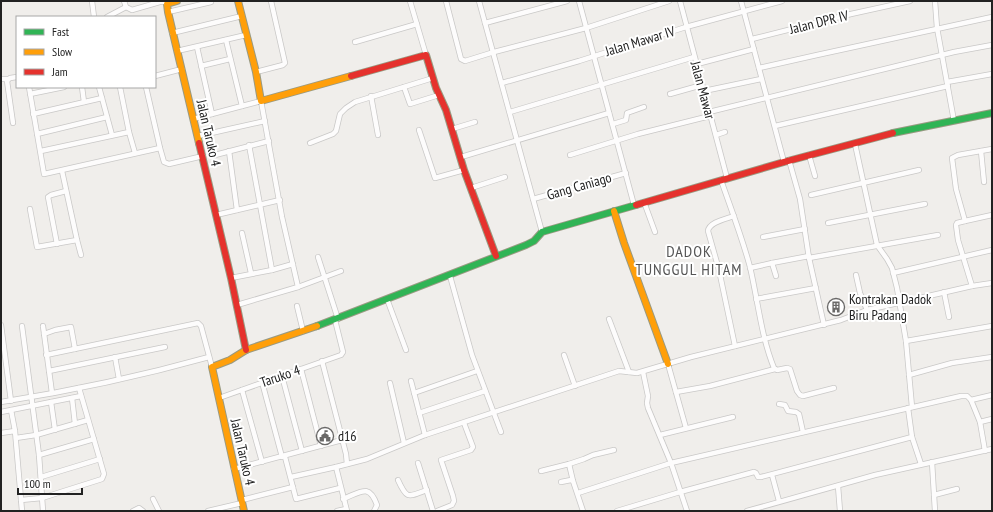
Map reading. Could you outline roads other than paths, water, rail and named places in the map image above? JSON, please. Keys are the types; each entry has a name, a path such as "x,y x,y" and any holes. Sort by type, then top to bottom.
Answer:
{"street":[{"path":"92,1 94,16"},
{"path":"124,1 126,7 132,10 162,1 167,4 177,1"},
{"path":"168,12 217,1"},
{"path":"238,1 256,72 268,141 298,287"},
{"path":"256,72 283,65 285,63 271,1"},
{"path":"410,1 433,78 452,129 464,170 496,256"},
{"path":"446,1 463,61 586,28 669,1"},
{"path":"479,1 542,232"},
{"path":"485,23 567,1"},
{"path":"579,1 634,205"},
{"name":"Jalan Mawar","path":"680,1 716,135 724,179 750,268 766,339 776,369"},
{"path":"741,1 775,126 800,200 809,257 824,325"},
{"name":"Jalan Mawar IV","path":"502,83 579,61 686,27 782,1"},
{"name":"Jalan DPR IV","path":"752,39 910,1"},
{"path":"934,1 937,28 954,121"},
{"name":"Jalan Taruko 4","path":"167,4 172,33 203,156 246,350"},
{"path":"109,16 126,7"},
{"path":"172,33 242,16"},
{"path":"759,68 992,17"},
{"path":"355,42 418,24"},
{"path":"177,51 246,35"},
{"path":"226,40 242,106"},
{"path":"570,155 638,134 767,98 942,55 992,45"},
{"path":"197,47 212,114"},
{"path":"697,64 754,49"},
{"path":"193,119 426,55"},
{"path":"510,112 694,57"},
{"path":"201,66 230,59"},
{"path":"156,76 182,69"},
{"path":"775,126 992,74"},
{"path":"1,79 16,77"},
{"path":"310,143 333,134 336,131 338,117 355,102 433,78"},
{"path":"704,91 762,78"},
{"path":"8,79 13,123"},
{"path":"670,94 702,85"},
{"path":"404,87 410,104 440,95"},
{"path":"29,88 44,174 160,148"},
{"path":"30,94 59,88"},
{"path":"82,88 84,102"},
{"path":"99,88 112,135"},
{"path":"120,88 135,153"},
{"path":"146,88 164,162 168,164 203,156"},
{"path":"371,96 378,135"},
{"path":"34,114 102,98"},
{"path":"613,124 626,120 627,113 644,107"},
{"path":"460,157 609,113"},
{"path":"46,355 197,323 201,326 212,367 230,360 246,350 336,320 526,245 534,241 542,232 809,155 902,131 992,113"},
{"path":"37,134 107,117"},
{"path":"198,136 265,121"},
{"path":"452,129 475,122"},
{"path":"419,130 434,178 464,170"},
{"path":"41,151 129,132"},
{"path":"716,135 725,132"},
{"path":"215,155 268,141"},
{"path":"855,144 877,245 887,259 893,273 900,302 906,341 912,437 921,464"},
{"path":"249,145 272,270"},
{"path":"965,221 956,189 952,158 956,155 992,149"},
{"path":"981,151 984,182"},
{"path":"229,152 237,210"},
{"path":"809,155 815,176"},
{"path":"811,195 919,170"},
{"path":"62,171 81,255"},
{"name":"Gang Caniago","path":"533,199 626,173"},
{"path":"471,188 505,178"},
{"path":"57,244 48,197 66,191"},
{"path":"216,215 280,200"},
{"path":"644,202 655,232"},
{"path":"828,223 925,204"},
{"path":"30,209 36,246 38,247 77,240"},
{"path":"614,211 624,243 668,364 686,428"},
{"path":"972,286 956,225 957,223 992,215"},
{"path":"734,216 712,224 708,228 708,231 719,270 735,346"},
{"path":"764,237 805,229"},
{"path":"242,233 251,273"},
{"path":"750,268 938,235"},
{"path":"893,273 992,250"},
{"path":"318,257 336,320"},
{"path":"772,263 776,276"},
{"path":"231,278 272,270 293,264"},
{"path":"237,305 298,287 341,271"},
{"path":"856,275 860,293 867,310"},
{"path":"450,276 477,371 501,432"},
{"path":"291,477 367,459 425,435 619,371 637,374 735,346 824,325 852,317 867,310 944,292 992,283"},
{"path":"756,299 816,288"},
{"path":"944,292 949,317"},
{"path":"922,297 922,303"},
{"path":"387,299 406,350"},
{"path":"297,306 303,331"},
{"path":"609,319 629,372"},
{"name":"Taruko 4","path":"219,398 341,355 343,352 336,320"},
{"path":"1,325 2,347 11,401"},
{"path":"22,326 39,455 43,511"},
{"path":"43,326 52,393"},
{"path":"906,341 992,326"},
{"path":"44,334 70,327 75,349"},
{"path":"49,371 165,347"},
{"path":"564,355 575,386"},
{"path":"115,357 119,379"},
{"path":"1,402 79,388 181,365 209,357"},
{"path":"909,375 946,365 992,357"},
{"path":"322,362 347,464"},
{"name":"Jalan Taruko 4","path":"212,367 244,511"},
{"path":"676,392 710,386 776,369 787,368 790,369 798,392 801,396 834,388"},
{"path":"301,369 321,446"},
{"path":"414,393 477,371"},
{"path":"643,372 648,396 648,408 671,463 687,511"},
{"path":"282,376 302,451"},
{"path":"410,381 425,435"},
{"path":"262,382 283,457 291,477 296,499 340,488"},
{"path":"390,382 404,443"},
{"path":"21,500 42,498 102,479 104,474 79,388"},
{"path":"242,390 262,462"},
{"path":"419,413 485,391"},
{"path":"970,400 992,395"},
{"path":"1,412 81,396"},
{"path":"578,493 671,463 961,396 967,396 970,400 980,422 985,450"},
{"path":"72,398 75,424"},
{"path":"51,402 55,430"},
{"path":"779,404 784,405 788,411 799,414 803,432"},
{"path":"11,410 16,438 22,511"},
{"path":"660,435 733,417"},
{"path":"980,422 992,419"},
{"path":"16,438 36,435 88,420"},
{"path":"437,511 452,505 454,501 454,496 441,460 473,448 464,423"},
{"path":"1,433 15,431"},
{"path":"617,511 754,472 759,477 772,475 912,437"},
{"path":"39,455 94,439"},
{"path":"234,469 342,440"},
{"path":"747,511 875,475 992,449"},
{"path":"541,471 569,464 593,454 614,450"},
{"path":"41,477 100,459"},
{"path":"932,462 935,511"},
{"path":"418,463 433,511"},
{"path":"569,464 583,511"},
{"path":"336,467 346,510 337,511"},
{"path":"772,475 779,501"},
{"path":"398,480 407,495 410,496 427,490"},
{"path":"561,482 573,480"},
{"path":"838,486 840,511"},
{"path":"208,511 293,487"},
{"path":"934,494 958,489"},
{"path":"343,499 364,491 369,491 378,505 374,511"},
{"path":"153,499 159,511"},
{"path":"133,511 139,508 143,511"}],"place":[{"name":"Kontrakan Dadok Biru Padang","path":"836,307"},
{"name":"d16","path":"325,436"}],"district":[{"name":"DADOK TUNGGUL HITAM","path":"689,260"}]}
